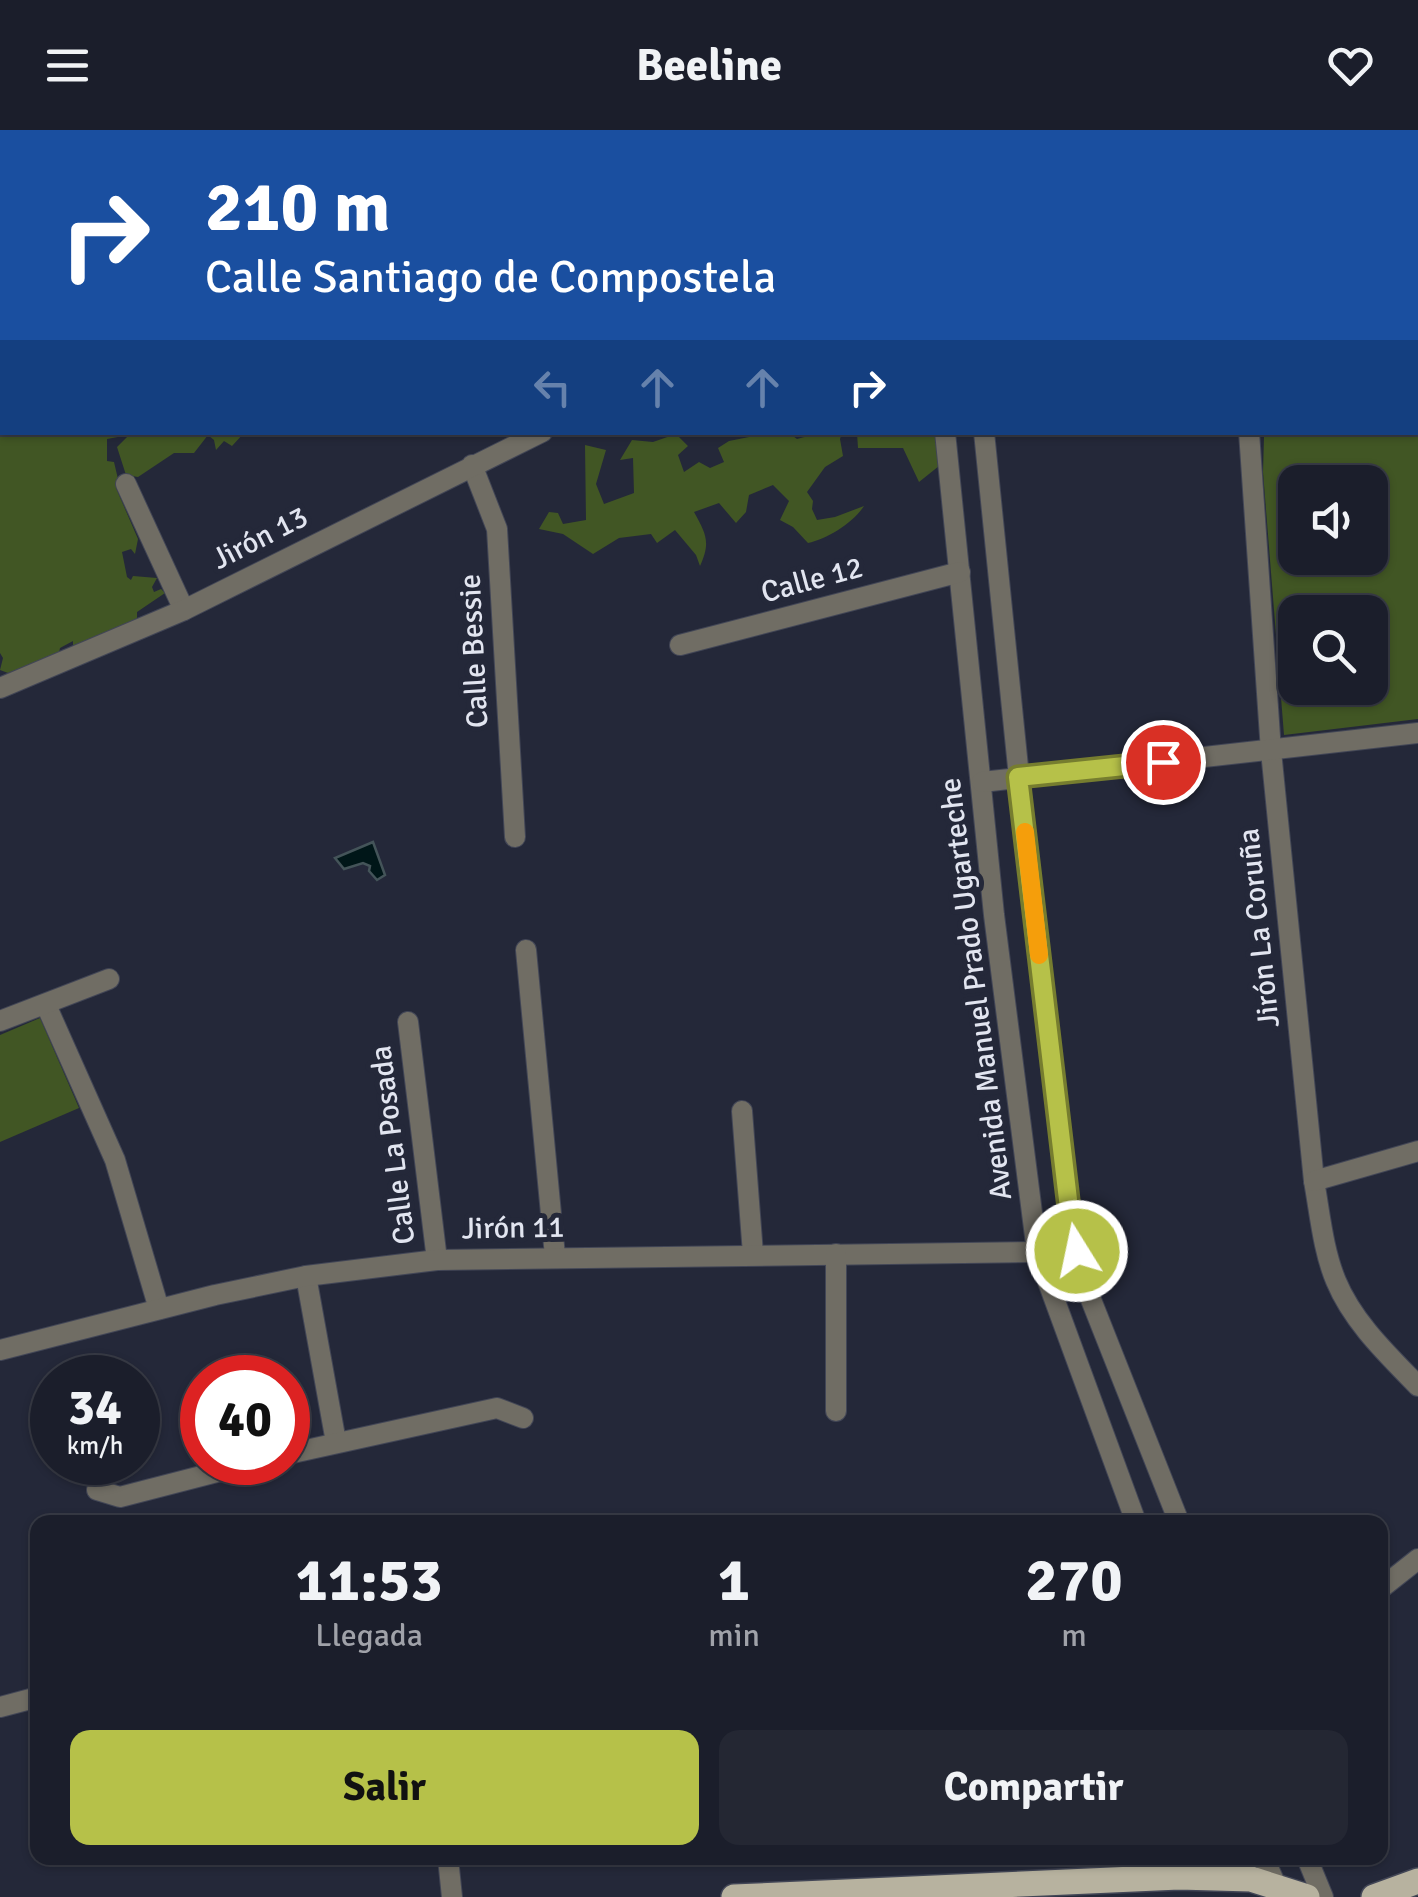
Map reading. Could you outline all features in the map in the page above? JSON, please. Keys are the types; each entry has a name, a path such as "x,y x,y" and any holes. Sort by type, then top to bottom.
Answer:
{"main road":[{"path":"750,1896 1179,1877 1251,1879 1307,1897"},
{"path":"1374,1897 1418,1881"}],"street":[{"name":"Jirón 13","path":"0,688 184,610 536,435"},
{"name":"Avenida Manuel Prado Ugarteche","path":"945,435 994,915 1037,1252 1133,1515"},
{"path":"984,435 1018,777 1071,1225 1082,1278 1176,1515"},
{"name":"Jirón La Coruña","path":"1249,435 1272,751 1314,1181 1336,1281 1374,1341 1418,1386"},
{"name":"Calle Bessie","path":"472,465 497,529 515,837"},
{"path":"126,484 184,610"},
{"name":"Calle 12","path":"680,645 960,572"},
{"path":"982,782 1418,733"},
{"path":"526,950 555,1256"},
{"path":"0,1022 109,979"},
{"path":"46,1005 115,1160 159,1309"},
{"name":"Calle La Posada","path":"408,1022 437,1260"},
{"path":"742,1111 754,1254"},
{"path":"1314,1181 1418,1151"},
{"name":"Jirón 11","path":"0,1350 306,1276 437,1260 1037,1252"},
{"path":"836,1254 836,1411"},
{"path":"306,1276 336,1442"},
{"path":"310,1448 497,1408 523,1418"},
{"path":"98,1490 120,1497 180,1482"},
{"path":"1388,1583 1418,1560"},
{"path":"0,1707 30,1699"},
{"path":"449,1865 452,1897"},
{"path":"1267,1865 1279,1891"},
{"path":"1310,1865 1323,1897"}],"green space":[{"path":"0,435 117,435 107,439 107,461 114,462 116,488 138,539 135,554 131,549 122,552 127,577 157,578 152,587 154,592 161,589 165,593 137,612 137,618 117,633 79,650 73,641 60,648 58,657 8,673 0,670"},
{"path":"129,435 208,435 194,453 174,453 138,477 126,475 117,447"},
{"path":"208,435 242,435 232,446 224,441 216,450"},
{"path":"677,435 688,446 678,455 684,472 699,462 710,468 724,462 718,448 729,441 759,435 792,435 797,439 841,435 843,456 825,467 807,492 813,501 812,509 817,520 864,506 831,534 808,543 780,520 789,501 773,485 749,495 746,512 736,523 719,503 694,512 706,538 700,566 675,530 657,543 651,534 619,538 593,554 563,534 539,529 549,512 558,513 563,524 586,520 585,445 606,450 596,484 604,504 634,493 633,458 620,460 632,440 653,442"},
{"path":"857,435 936,435 939,466 919,482 903,448 858,448"},
{"path":"1418,435 1418,719 1284,735 1282,705 1388,705 1388,595 1278,595 1278,660 1263,472 1264,437"},
{"path":"40,1018 79,1108 0,1142 0,1035"}],"shaded area":[{"path":"373,842 385,875 377,880 369,871 370,866 363,863 344,869 335,858"}],"slow traffic":[{"path":"1025,832 1039,955"}],"route":[{"path":"1077,1251 1018,777 1163,762"}]}
